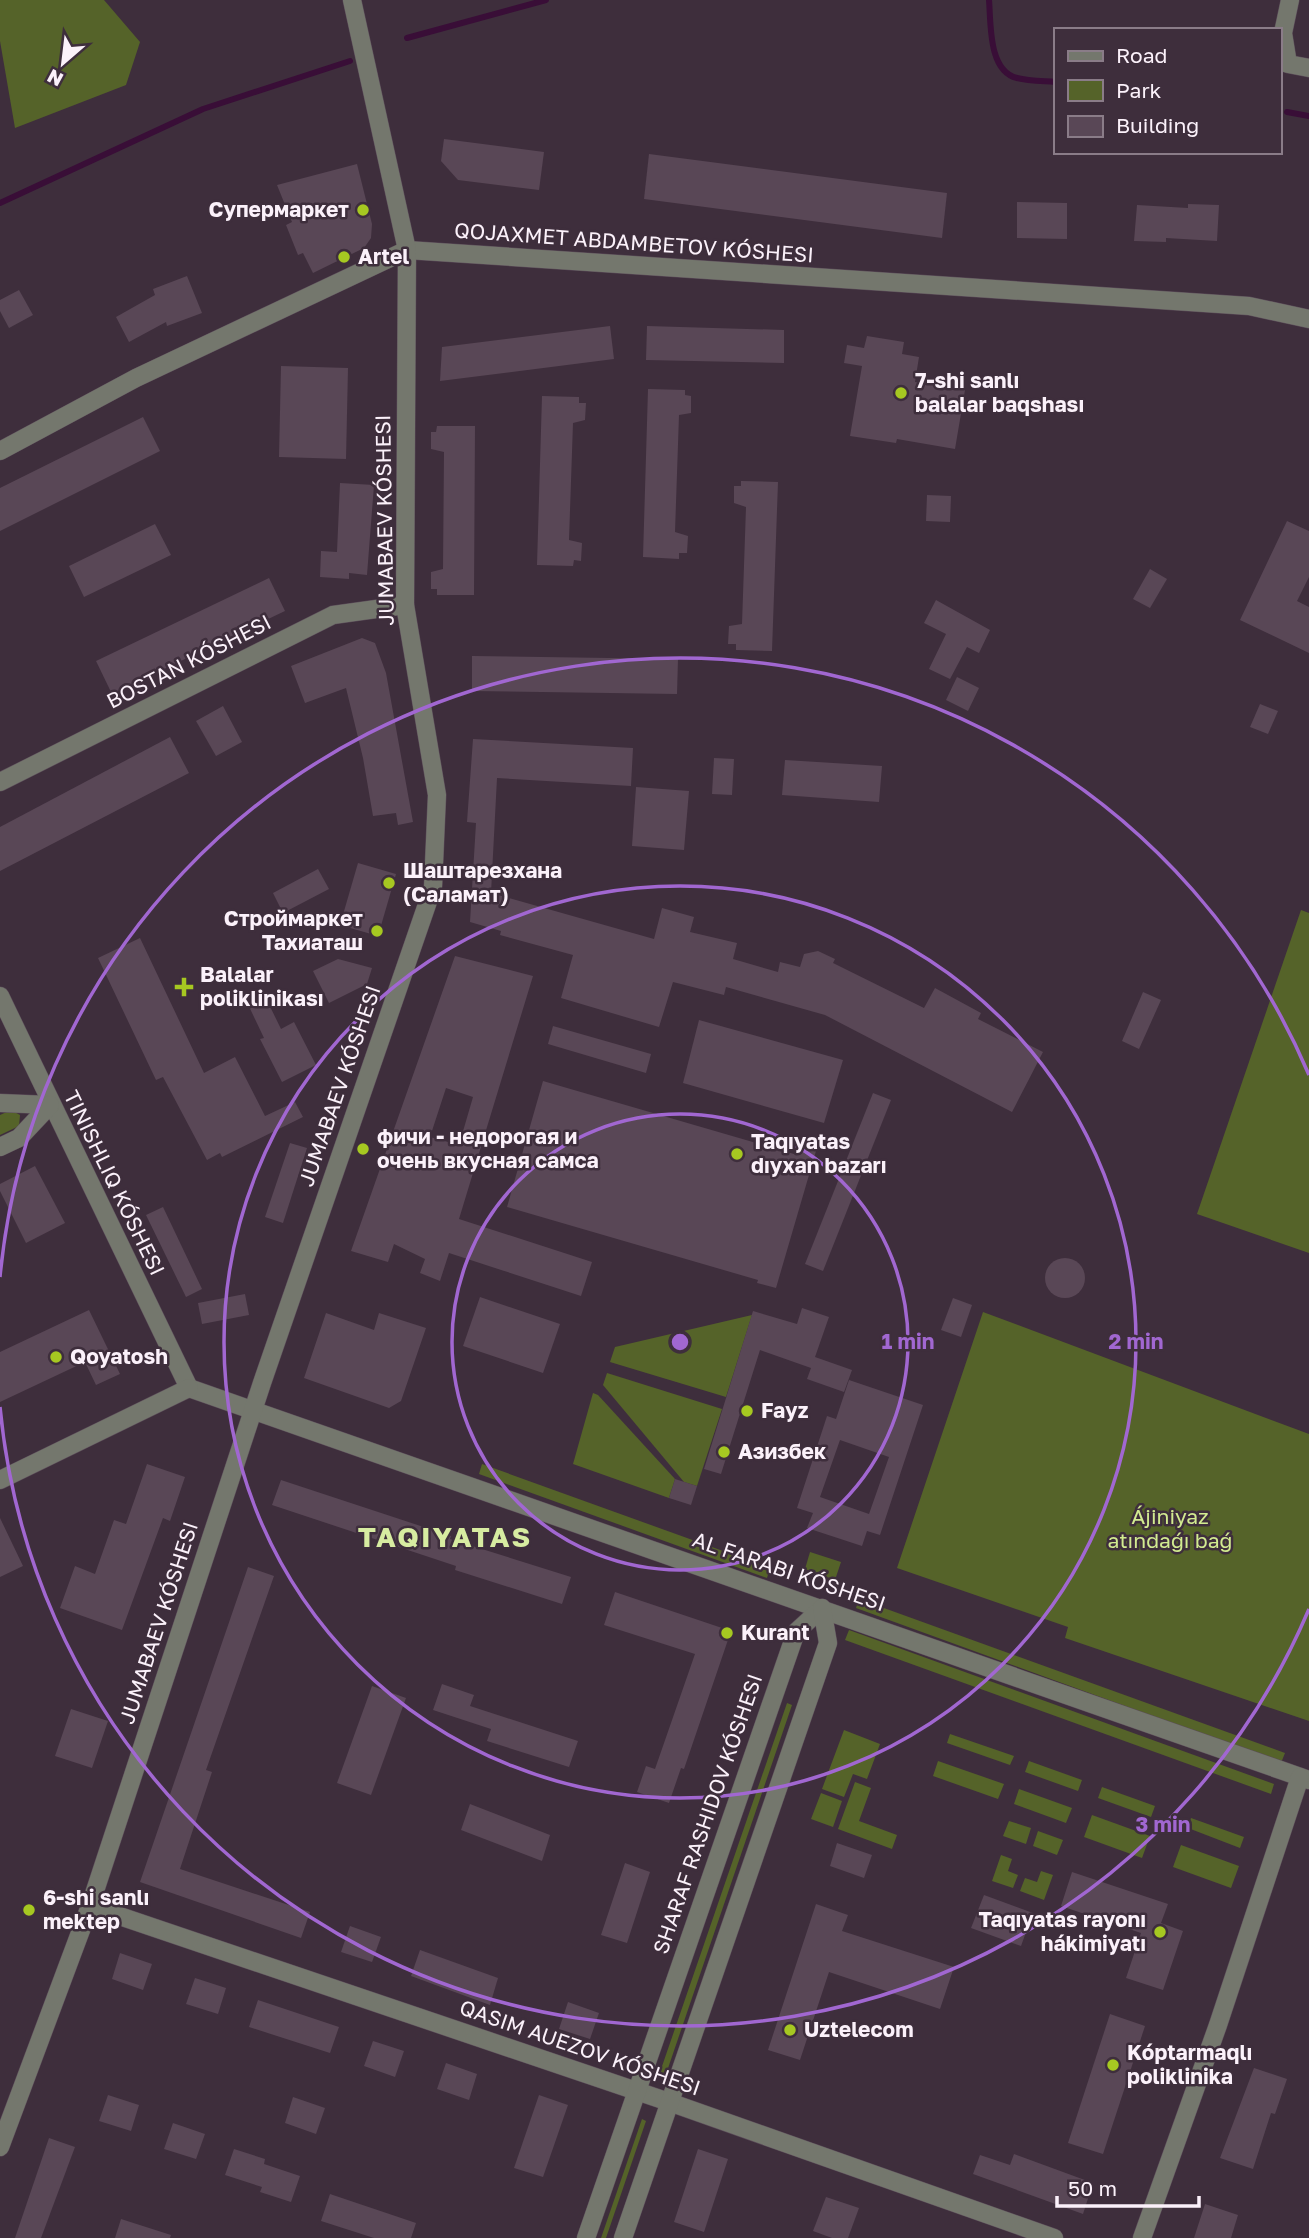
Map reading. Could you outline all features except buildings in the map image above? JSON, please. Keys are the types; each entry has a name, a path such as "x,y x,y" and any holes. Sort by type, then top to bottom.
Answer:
{"street":[{"name":"JUMABAEV KÓSHESI","path":"0,2147 90,1906 253,1410 433,887 437,795 405,606 407,250 352,0"},
{"path":"1290,0 1283,33 1288,64 1309,68"},
{"name":"QOJAXMET ABDAMBETOV KÓSHESI","path":"0,451 136,378 407,250 1249,306 1309,320"},
{"name":"BOSTAN KÓSHESI","path":"0,782 333,615 405,606"},
{"path":"0,996 50,1105 189,1388 0,1480"},
{"path":"0,1103 50,1105"},
{"path":"0,1147 19,1138 50,1105"},
{"name":"AL FARABI KÓSHESI","path":"189,1388 1305,1778"},
{"path":"623,2238 828,1643 822,1608"},
{"name":"SHARAF RASHIDOV KÓSHESI","path":"586,2238 796,1632 822,1608"},
{"path":"1142,2238 1305,1778"},
{"path":"90,1906 669,2102 1054,2238"}],"green space":[{"path":"0,0 104,0 140,42 126,85 15,128 0,41"},
{"path":"1301,910 1309,913 1309,1253 1197,1214"},
{"path":"11,1110 20,1115 19,1126 0,1135 0,1115"},
{"name":"Ájiniyaz atındaǵı baǵ","path":"983,1312 1309,1434 1309,1721 1065,1638 1068,1627 897,1568"},
{"path":"752,1315 726,1397 610,1362 615,1347"},
{"path":"607,1373 722,1409 697,1486 684,1482 603,1385"},
{"path":"593,1393 598,1395 675,1479 669,1498 573,1464"},
{"path":"482,1464 770,1568 767,1578 479,1474"},
{"path":"810,1552 841,1562 835,1580 805,1569"},
{"path":"859,1599 1285,1753 1281,1763 856,1608"},
{"path":"849,1630 1274,1784 1271,1794 845,1640"},
{"path":"787,1703 792,1705 665,2077 659,2075"},
{"path":"844,1730 880,1744 867,1779 853,1774 844,1797 822,1789"},
{"path":"950,1734 1014,1756 1010,1765 947,1743"},
{"path":"938,1761 1004,1784 998,1799 933,1776"},
{"path":"1029,1761 1082,1780 1078,1791 1025,1772"},
{"path":"855,1782 871,1788 859,1821 897,1835 892,1849 838,1829"},
{"path":"1102,1787 1155,1806 1151,1817 1098,1798"},
{"path":"1019,1789 1072,1808 1066,1823 1014,1804"},
{"path":"821,1793 842,1801 833,1827 811,1819"},
{"path":"1092,1815 1150,1836 1142,1858 1084,1837"},
{"path":"1191,1818 1244,1837 1240,1848 1188,1828"},
{"path":"1009,1821 1031,1828 1026,1844 1003,1836"},
{"path":"1038,1831 1063,1840 1057,1855 1033,1846"},
{"path":"1181,1845 1239,1866 1231,1888 1173,1867"},
{"path":"1001,1855 1012,1859 1008,1871 1018,1875 1013,1888 992,1881"},
{"path":"1041,1871 1053,1875 1044,1900 1020,1891 1025,1878 1037,1882"},
{"path":"642,2119 646,2121 606,2238 601,2238"}],"waterway":[{"path":"407,38 546,0"},
{"path":"989,0 993,45 1001,66 1008,74 1017,78 1054,82"},
{"path":"0,203 203,109 350,61"},
{"path":"1287,112 1309,116"}],"place":[{"name":"Супермаркет","path":"363,210"},
{"name":"Artel","path":"344,257"},
{"name":"7-shi sanlı balalar baqshası","path":"901,393"},
{"name":"Шаштарезхана (Саламат)","path":"389,883"},
{"name":"Строймаркет Тахиаташ","path":"377,931"},
{"name":"Balalar poliklinikası","path":"184,987"},
{"name":"фичи - недорогая и очень вкусная самса","path":"363,1149"},
{"name":"Taqıyatas dıyxan bazarı","path":"737,1154"},
{"name":"Qoyatosh","path":"56,1357"},
{"name":"Fayz","path":"747,1411"},
{"name":"Азизбек","path":"724,1452"},
{"name":"Kurant","path":"727,1633"},
{"name":"6-shi sanlı mektep","path":"29,1910"},
{"name":"Taqıyatas rayonı hákimiyatı","path":"1160,1932"},
{"name":"Uztelecom","path":"790,2030"},
{"name":"Kóptarmaqlı poliklinika","path":"1113,2065"}],"district":[{"name":"TAQIYATAS","path":"445,1537"}]}
